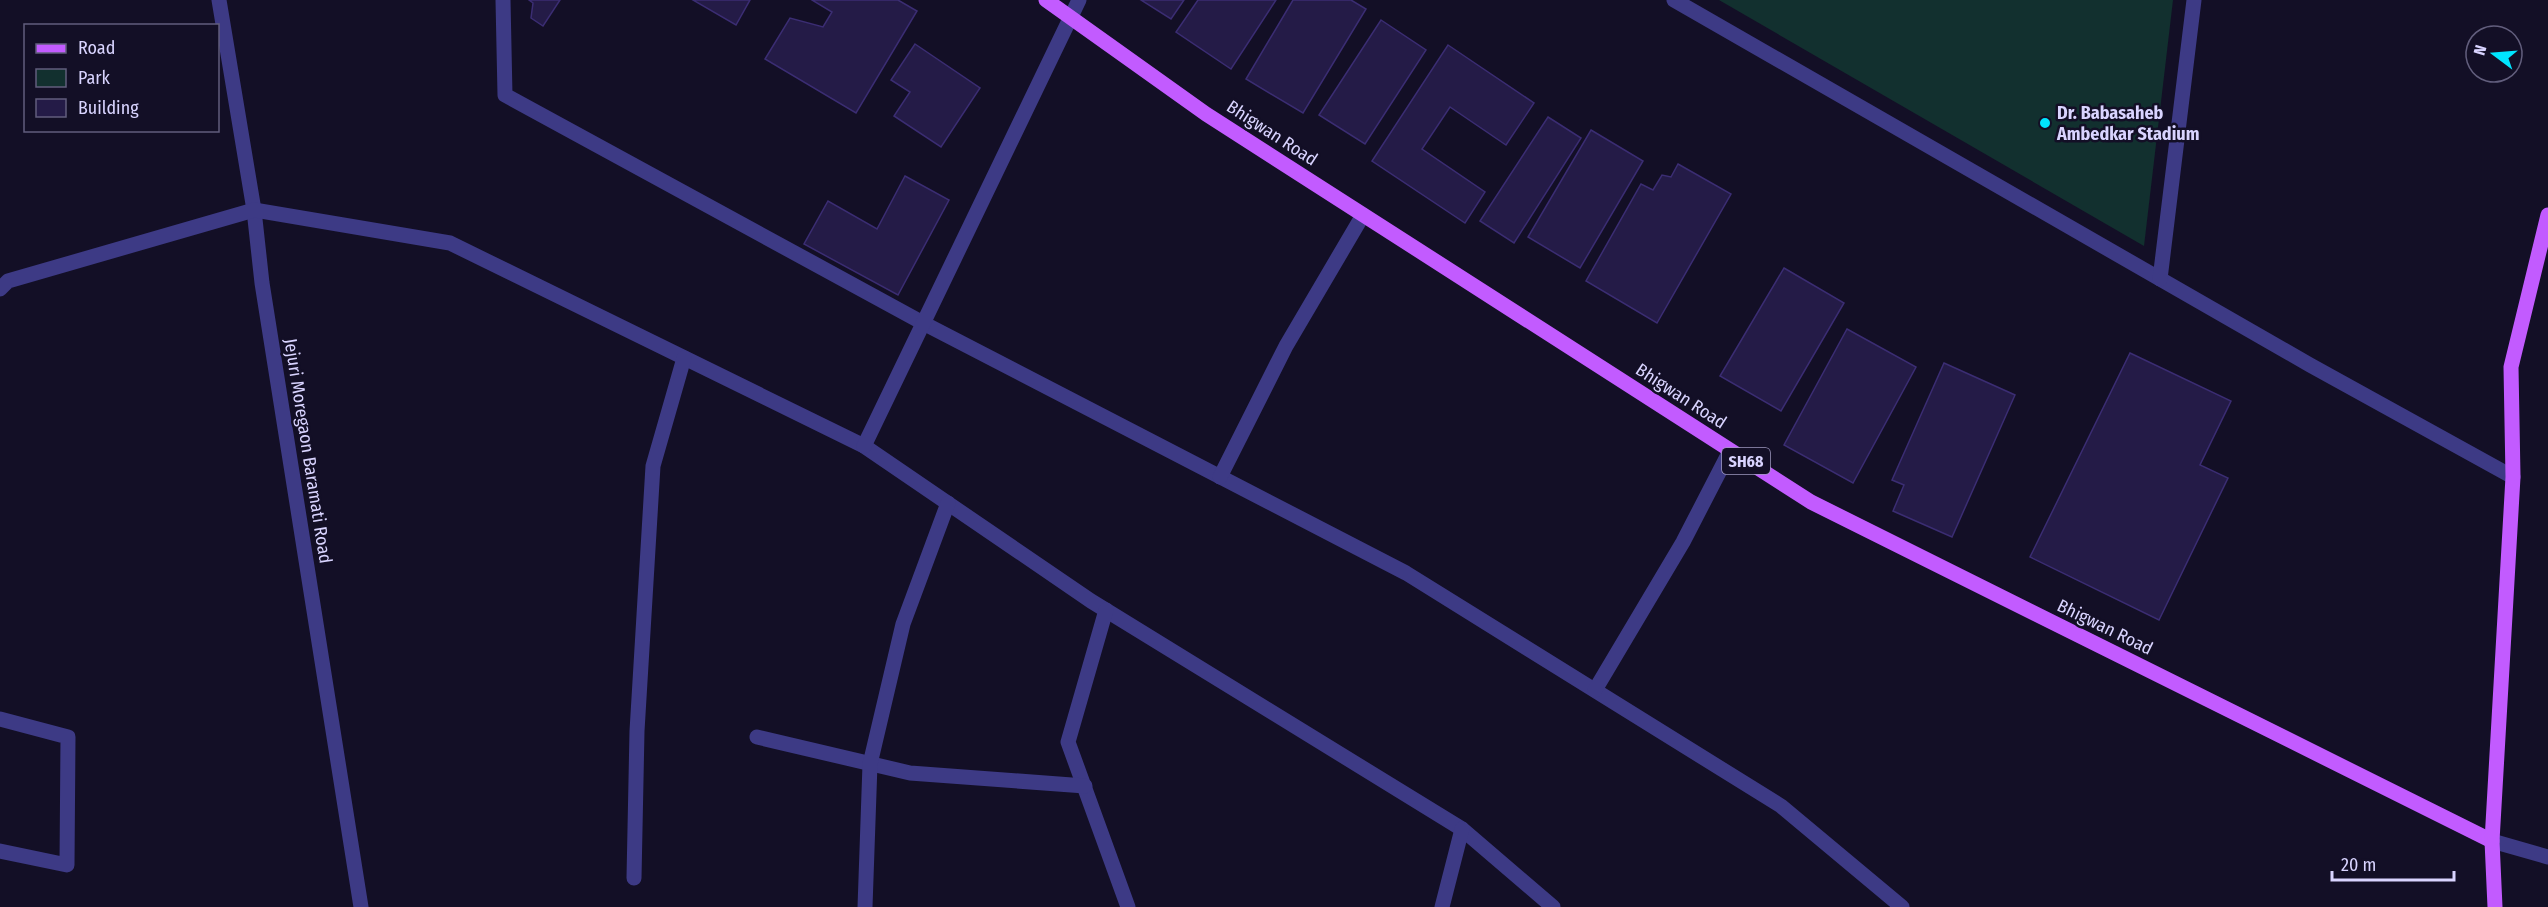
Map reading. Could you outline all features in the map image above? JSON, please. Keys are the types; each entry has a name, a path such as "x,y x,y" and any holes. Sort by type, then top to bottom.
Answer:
{"main road":[{"name":"Bhigwan Road","path":"1046,0 1206,114 1811,502 2492,841"},
{"path":"2495,907 2492,841 2513,477 2511,368 2548,215"}],"street":[{"name":"Jejuri Moregaon Baramati Road","path":"219,0 254,210 264,295 361,907"},
{"path":"503,0 505,96 923,323 1406,573 1781,806 1902,907"},
{"path":"864,446 1079,0"},
{"path":"1674,0 2160,279 2513,477"},
{"path":"2160,279 2194,0"},
{"path":"0,289 8,281 254,210 450,243 864,446 1106,610 1462,829 1553,907"},
{"path":"1220,477 1286,346 1363,215"},
{"path":"634,878 637,731 653,466 684,358"},
{"path":"1595,690 1683,542 1730,451"},
{"path":"865,907 870,764 903,624 948,503"},
{"path":"1106,610 1068,741 1128,907"},
{"path":"0,719 68,737 67,866 0,851"},
{"path":"757,737 910,773 1084,786"},
{"path":"1442,907 1462,829"},
{"path":"2492,841 2548,857"}],"green space":[{"name":"Dr. Babasaheb Ambedkar Stadium","path":"1719,0 2173,0 2144,246"}],"building":[{"path":"529,0 560,0 543,26 531,18 533,3"},
{"path":"693,0 750,0 736,25"},
{"path":"812,0 898,0 917,11 856,113 765,59 790,18 823,27 832,12"},
{"path":"1141,0 1184,0 1171,19"},
{"path":"1198,0 1276,0 1231,69 1176,32"},
{"path":"1293,0 1351,0 1366,9 1303,113 1246,79"},
{"path":"1381,20 1426,50 1365,144 1319,115"},
{"path":"915,44 980,88 941,147 894,116 910,92 891,80"},
{"path":"1448,45 1534,103 1506,145 1450,107 1422,149 1485,192 1465,223 1372,161"},
{"path":"1548,117 1581,138 1514,243 1480,221"},
{"path":"1591,130 1643,161 1580,268 1528,237"},
{"path":"1678,164 1731,194 1657,323 1586,281 1641,184 1653,190 1662,175 1671,177"},
{"path":"905,176 949,200 898,295 804,244 828,201 877,229"},
{"path":"1784,268 1844,303 1781,411 1720,376"},
{"path":"1847,329 1916,367 1853,483 1784,445"},
{"path":"2130,353 2231,401 2200,465 2228,478 2159,620 2030,557"},
{"path":"1944,363 2015,395 1952,537 1893,511 1904,485 1892,480"}],"place":[{"name":"Dr. Babasaheb Ambedkar Stadium","path":"2045,123"}]}
